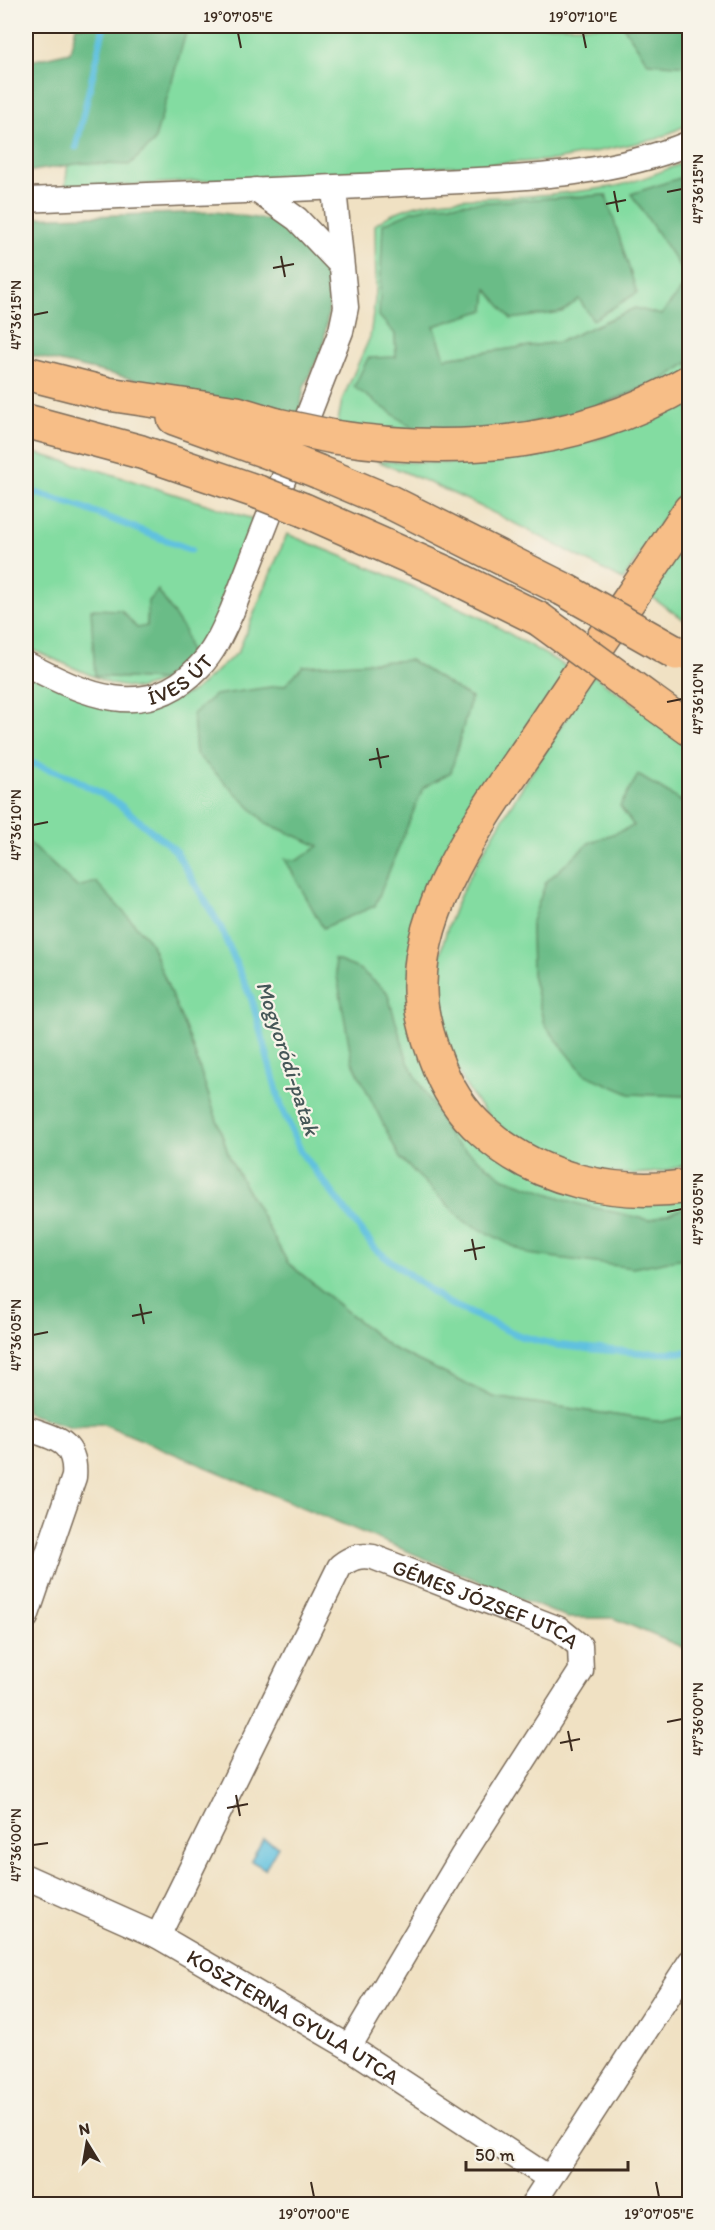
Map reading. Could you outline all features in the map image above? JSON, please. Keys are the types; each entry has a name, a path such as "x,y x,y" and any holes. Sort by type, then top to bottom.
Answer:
{"highway":[{"path":"26,373 274,439 334,437 418,447 475,447 521,442 602,423 664,397 690,381"},
{"path":"26,421 141,452 258,492 446,573 539,619 654,692 690,729"},
{"path":"274,439 319,472 390,502 563,589 683,657"},
{"path":"690,510 463,849 431,924 420,981 428,1037 441,1073 469,1119 508,1151 550,1173 609,1187 658,1191 690,1186"},
{"path":"654,692 690,703"},
{"path":"609,1187 673,1177 690,1172"}],"street":[{"path":"26,200 333,189 560,174 611,166 667,153 690,143"},
{"name":"ÍVES ÚT","path":"26,664 93,695 114,700 136,699 164,693 200,667 215,646 232,611 341,331 346,307 339,263 333,189"},
{"path":"256,190 297,219 339,263"},
{"path":"26,1428 58,1439 69,1448 75,1461 74,1477 26,1617"},
{"name":"GÉMES JÓZSEF UTCA","path":"158,1936 340,1566 350,1558 362,1555 373,1557 559,1629 580,1646 581,1671 463,1855 349,2047"},
{"name":"KOSZTERNA GYULA UTCA","path":"26,1877 158,1936 349,2047 549,2178"},
{"path":"533,2205 690,1962"}],"green space":[{"path":"76,26 188,26 154,142 129,165 82,163 26,172 26,62 70,52"},
{"path":"98,26 689,26 689,124 657,139 555,160 65,189 72,127"},
{"path":"623,26 689,26 689,66 648,63"},
{"path":"689,161 689,280 661,315 635,308 559,342 444,358 434,326 485,310 487,288 606,195 540,199 395,334 396,357 661,381 689,362 689,374 520,435 337,427 342,400 370,337 376,292 375,225 392,214 429,202 540,195 611,187 641,179"},
{"path":"689,175 689,280 631,194"},
{"path":"606,195 637,293 593,320 579,299 562,312 511,319 487,289 485,310 434,326 445,358 559,342 635,308 661,315 689,280 689,362 661,381 582,412 480,433 417,431 354,387 368,358 396,357 395,334 379,316 383,224 412,211 437,205"},
{"path":"216,212 281,222 307,241 327,267 329,308 323,347 304,387 299,418 26,354 26,218"},
{"path":"689,398 689,480 623,580 471,502 377,461 463,463 522,457 608,435 663,412"},
{"path":"26,451 95,469 250,518 260,524 229,611 183,676 138,689 111,684 26,647 33,630 26,624","holes":["148,601 161,680 96,676 94,646 147,626"]},
{"path":"689,530 689,623 647,594"},
{"path":"287,534 383,573 484,619 569,668 409,961 480,1143 689,1197 689,1416 662,1422 493,1397 390,1347 288,1263 230,1159 190,1040 149,940 77,887 26,840 26,676 165,704 194,691 238,652"},
{"path":"158,590 184,630 191,657 161,680 95,676 91,609 121,610 137,628 147,626 148,601"},
{"path":"410,660 471,698 451,772 423,788 375,906 323,928 285,859 298,860 319,846 266,823 196,754 193,714 215,695 285,685 303,666"},
{"path":"593,675 689,742 689,806 638,776 634,826 589,843 531,924 532,974 544,1024 630,1094 689,1096 689,1163 677,1168 650,1173 609,1172 583,1168 557,1158 506,1131 484,1110 466,1086 447,1041 437,1006 439,961 445,935 465,886 504,817"},
{"path":"638,775 689,806 689,1096 630,1094 584,1074 544,1024 532,974 531,924 546,882 589,843 634,826 620,806"},
{"path":"26,840 77,887 96,882 149,940 190,1040 230,1159 288,1263 390,1347 493,1397 662,1422 689,1416 689,1650 613,1618 567,1618 101,1423 71,1427 26,1413"},
{"path":"334,959 359,969 387,992 408,1062 452,1140 504,1178 582,1205 649,1220 689,1206 689,1257 633,1268 528,1254 464,1221 400,1158 352,1061"}],"water":[{"path":"263,1839 278,1846 265,1869 251,1861"}],"waterway":[{"path":"76,147 104,26"},
{"path":"26,490 81,507 191,550"},
{"name":"Mogyoródi-patak","path":"26,761 71,777 116,802 175,850 220,926 252,1000 281,1106 301,1152 376,1250 446,1302 520,1336 555,1345 593,1349 646,1353 690,1352"}]}
